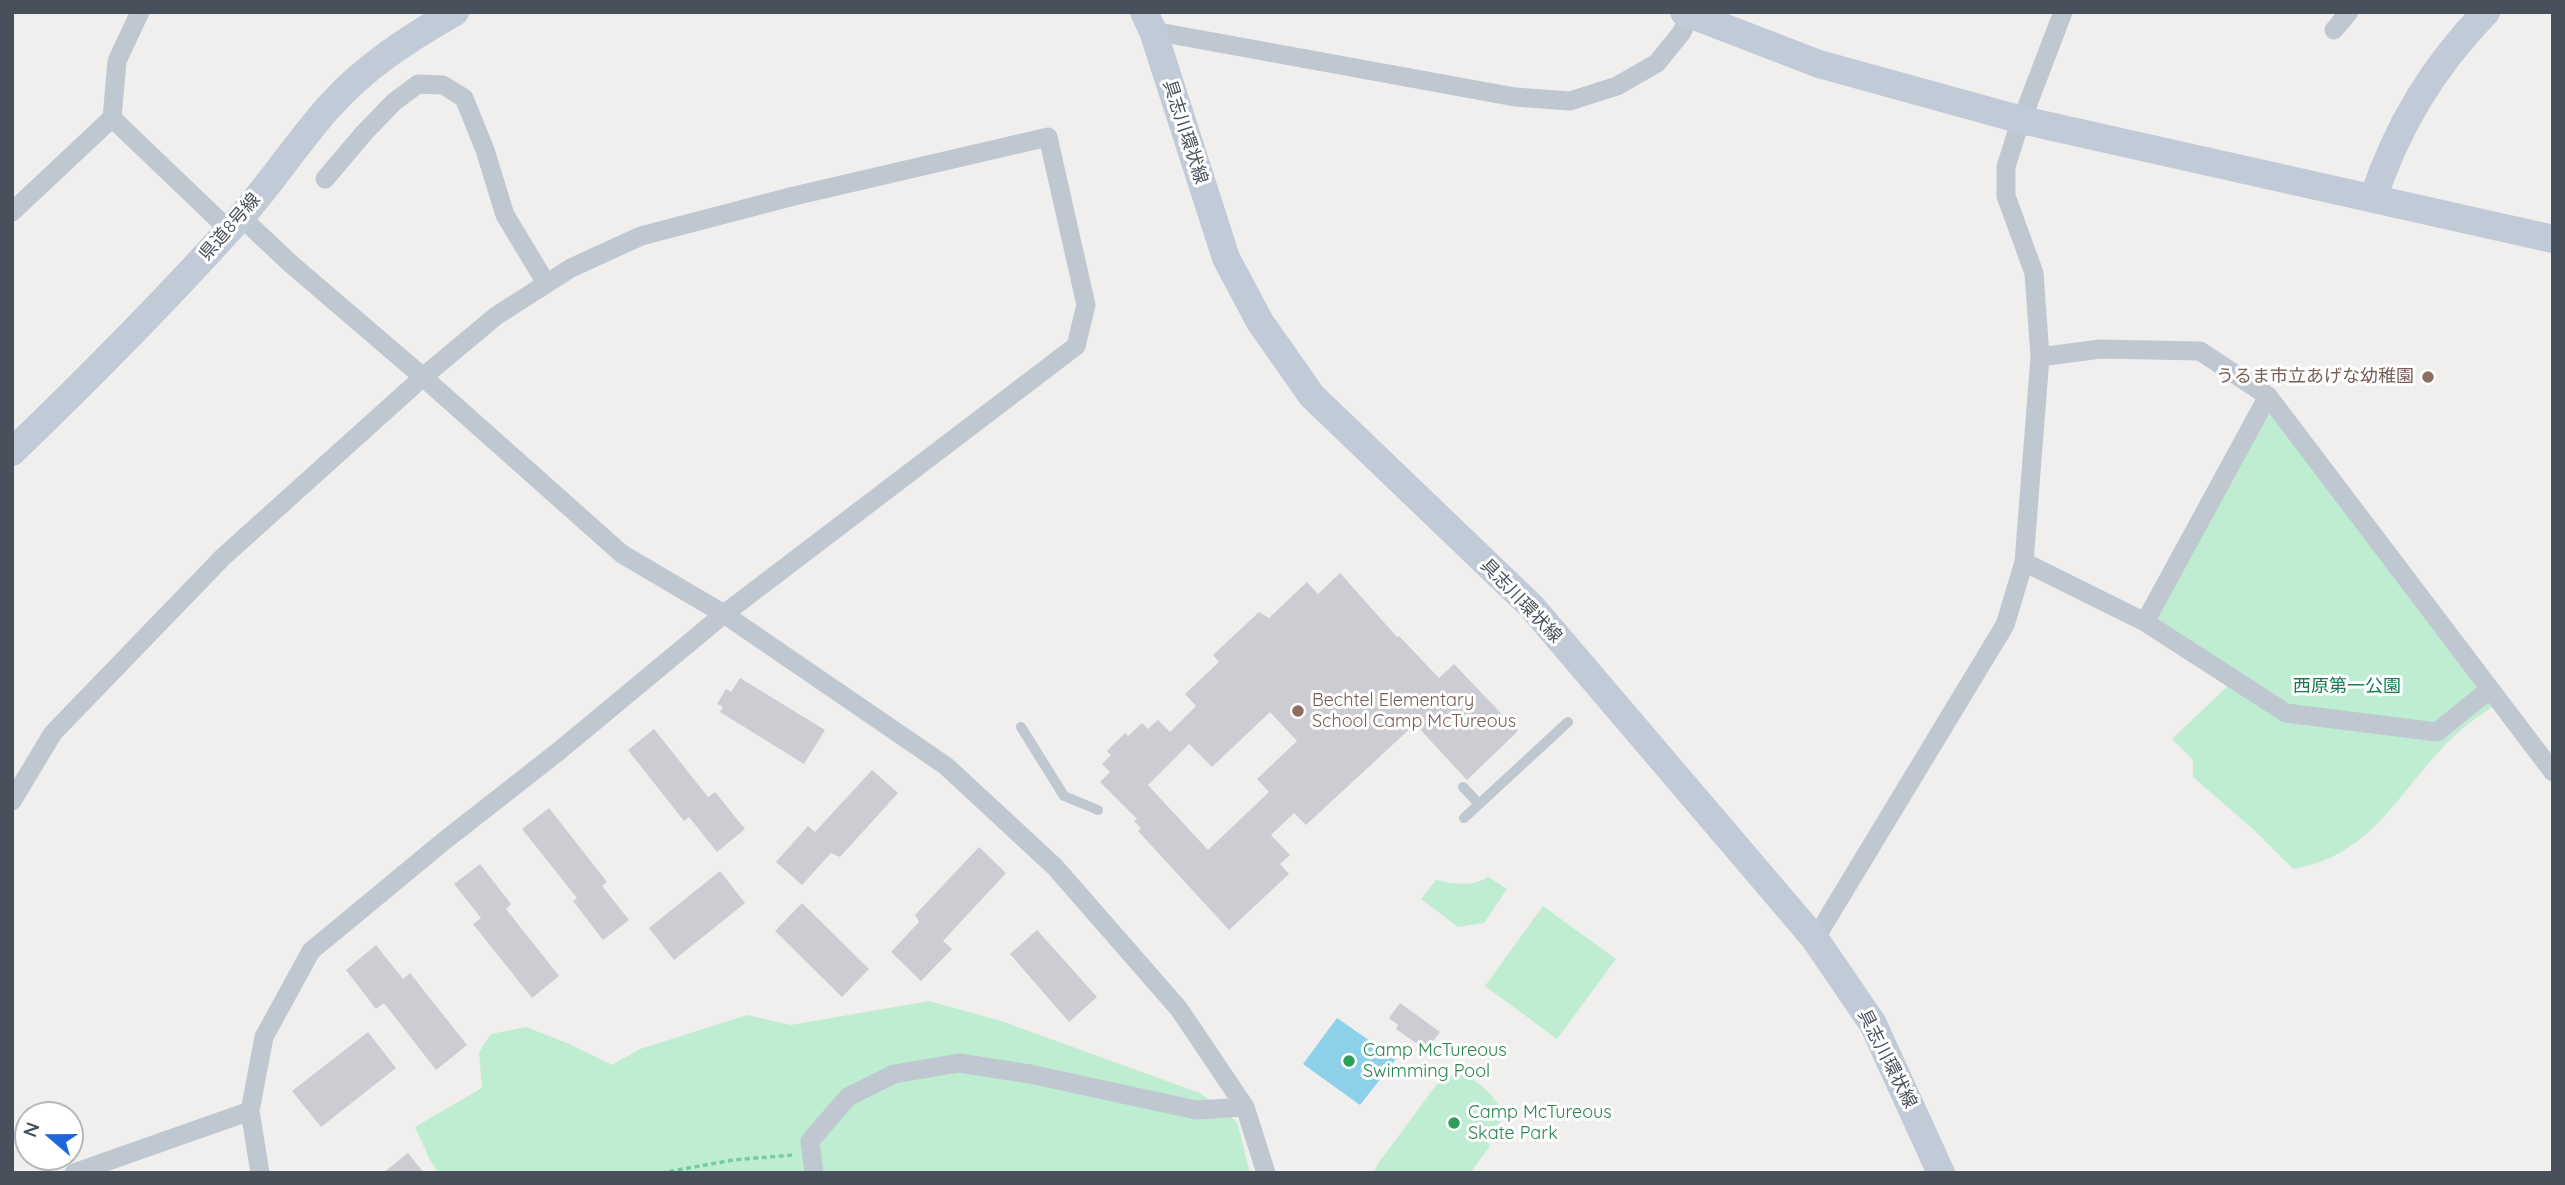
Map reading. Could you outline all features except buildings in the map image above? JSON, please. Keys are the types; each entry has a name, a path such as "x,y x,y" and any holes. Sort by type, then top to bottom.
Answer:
{"main road":[{"name":"県道8号線","path":"12,452 105,362 235,223 329,107 361,76 413,36 454,12"},
{"path":"2372,199 2404,121 2439,66 2486,12"},
{"path":"1687,14 1819,64 2022,120 2553,239"},
{"name":"具志川環状線","path":"1148,21 1226,258 1260,322 1312,396 1532,607 1815,939 1873,1024 1941,1173"}],"street":[{"path":"12,212 113,118 117,61 140,12"},
{"path":"1815,939 2005,625 2024,562 2040,357 2034,273 2006,196 2006,167 2063,12"},
{"path":"2334,30 2349,12"},
{"path":"1148,21 1515,97 1570,101 1617,86 1657,63 1682,32 1687,14"},
{"path":"325,179 394,102 418,84 443,85 464,98 485,150 505,215 547,284"},
{"path":"113,118 235,223 290,264 423,377 622,554 724,614 946,766 1055,867 1179,1009 1245,1107 1266,1173"},
{"path":"12,801 53,733 223,557 423,377 496,316 571,268 641,236 794,196 1048,137 1086,304 1076,346 724,614 311,951 264,1037 250,1111 260,1173"},
{"path":"2040,357 2100,349 2200,351 2268,396 2553,772"},
{"path":"2145,622 2268,396"},
{"path":"2024,562 2145,622 2286,713 2437,732 2490,689"},
{"path":"813,1163 810,1141 848,1097 894,1074 959,1063 1030,1074 1196,1110 1245,1107"},
{"path":"74,1173 250,1111"}],"lane":[{"path":"1464,818 1569,722"},
{"path":"1021,727 1064,796 1098,810"},
{"path":"1463,787 1479,804"}],"path":[{"path":"661,1173 733,1160 813,1163"}],"green space":[{"name":"西原第一公園","path":"2268,396 2500,701 2452,738 2365,835 2345,850 2293,869 2253,829 2193,777 2193,760 2172,739 2234,680 2145,622"},
{"path":"1488,877 1507,889 1484,923 1458,927 1421,899 1436,880 1470,883"},
{"path":"1543,906 1616,959 1557,1039 1485,986"},
{"path":"929,1001 1001,1021 1200,1093 1237,1122 1250,1173 439,1173 415,1127 482,1088 479,1052 491,1034 526,1027 612,1065 640,1049 747,1015 791,1025"},
{"name":"Camp McTureous Skate Park","path":"1447,1076 1464,1076 1476,1082 1494,1098 1501,1111 1500,1124 1487,1141 1490,1146 1470,1173 1374,1173 1377,1165 1437,1084"}],"water":[{"name":"Camp McTureous Swimming Pool","path":"1337,1018 1396,1059 1360,1105 1303,1064"}],"place":[{"name":"うるま市立あげな幼稚園","path":"2428,377"},
{"name":"Bechtel Elementary School Camp McTureous","path":"1298,711"},
{"name":"Camp McTureous Swimming Pool","path":"1349,1061"},
{"name":"Camp McTureous Skate Park","path":"1454,1123"}]}
